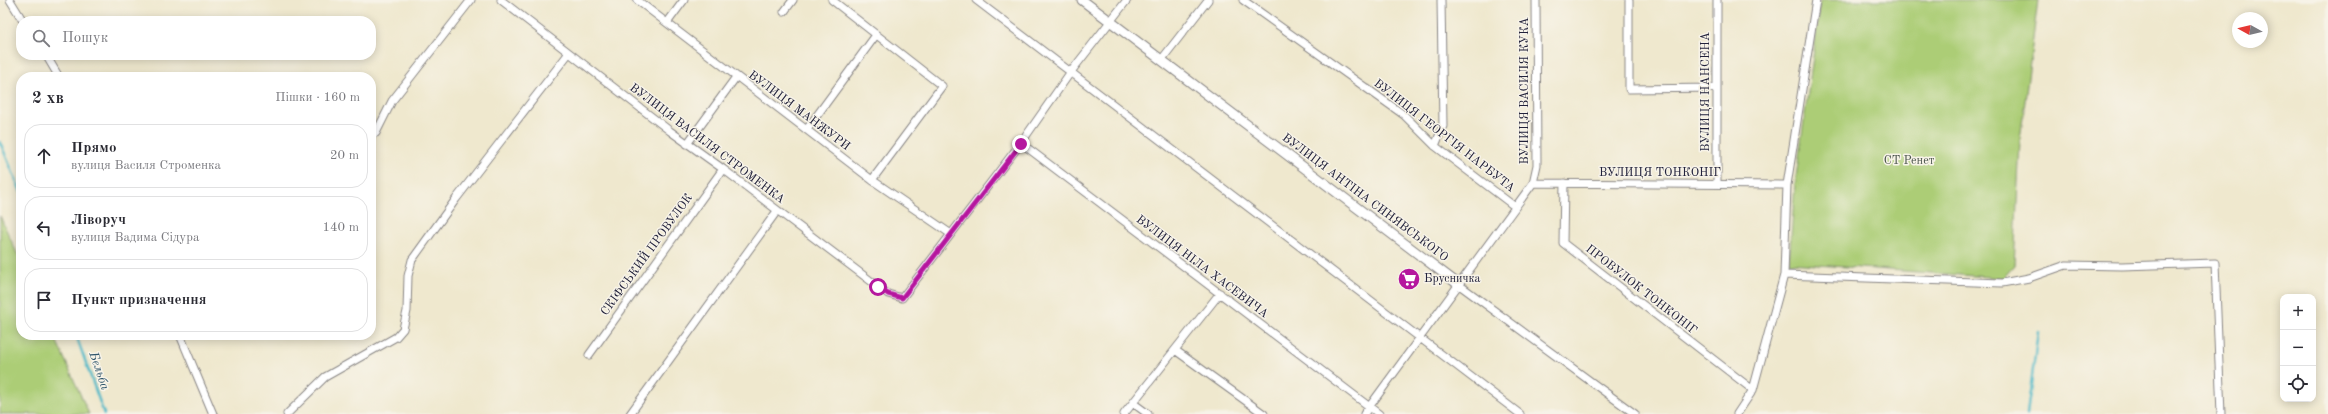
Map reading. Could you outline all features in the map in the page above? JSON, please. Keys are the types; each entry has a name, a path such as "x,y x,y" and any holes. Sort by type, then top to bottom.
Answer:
{"street":[{"path":"10,0 20,16"},
{"path":"376,133 392,101 471,0"},
{"name":"ВУЛИЦЯ ВАСИЛЯ СТРОМЕНКА","path":"501,0 687,144 723,169 888,294 902,298 932,262 951,234"},
{"name":"ВУЛИЦЯ МАНЖУРИ","path":"637,0 667,22 736,78 872,180 951,234"},
{"path":"667,22 684,0"},
{"path":"784,12 793,0"},
{"path":"832,0 942,86 872,180"},
{"path":"976,0 1520,414"},
{"name":"ВУЛИЦЯ АНТІНА СИНЯВСЬКОГО","path":"1082,0 1458,284 1635,414"},
{"path":"951,234 1021,144 1070,73 1127,0"},
{"path":"1162,59 1208,0"},
{"name":"ВУЛИЦЯ ГЕОРГІЯ НАРБУТА","path":"1243,0 1404,115 1435,146 1514,206"},
{"path":"1435,146 1443,126 1441,0"},
{"name":"ВУЛИЦЯ ВАСИЛЯ КУКА","path":"1364,414 1421,338 1514,206 1533,183 1537,165 1536,0"},
{"path":"1629,0 1629,89 1717,88"},
{"name":"ВУЛИЦЯ НАНСЕНА","path":"1717,0 1717,184"},
{"path":"1737,414 1753,390 1784,275 1788,185 1816,0"},
{"path":"807,130 876,35"},
{"path":"287,414 325,377 396,337 402,329 407,311 408,276 412,260 456,199 569,53"},
{"path":"49,60 56,72"},
{"path":"687,144 736,78"},
{"name":"ВУЛИЦЯ НІЛА ХАСЕВИЧА","path":"1021,144 1379,414"},
{"name":"СКІФСЬКИЙ ПРОВУЛОК","path":"589,355 723,169"},
{"name":"ВУЛИЦЯ ТОНКОНІГ","path":"1533,183 1788,185"},
{"name":"ПРОВУЛОК ТОНКОНІГ","path":"1564,183 1563,243 1753,390"},
{"path":"630,414 777,211"},
{"path":"1784,275 2002,283 2029,278 2066,265 2122,266 2215,263 2221,414"},
{"path":"1124,414 1220,293"},
{"path":"182,340 213,414"},
{"path":"1175,350 1264,414"},
{"path":"1133,403 1148,414"}],"green space":[{"name":"СТ Ренет","path":"1821,0 2038,0 2020,140 2014,266 2003,278 1789,263 1795,184"},
{"path":"0,216 16,251 16,340 56,340 89,414 0,414"}],"waterway":[{"name":"Бельба","path":"0,142 16,180"},
{"path":"2027,414 2038,332"},
{"name":"Бельба","path":"78,340 104,414"}],"place":[{"name":"Брусничка","path":"1409,279"}],"route":[{"path":"878,287 895,298 902,298 932,262 951,234 1021,144"}]}
